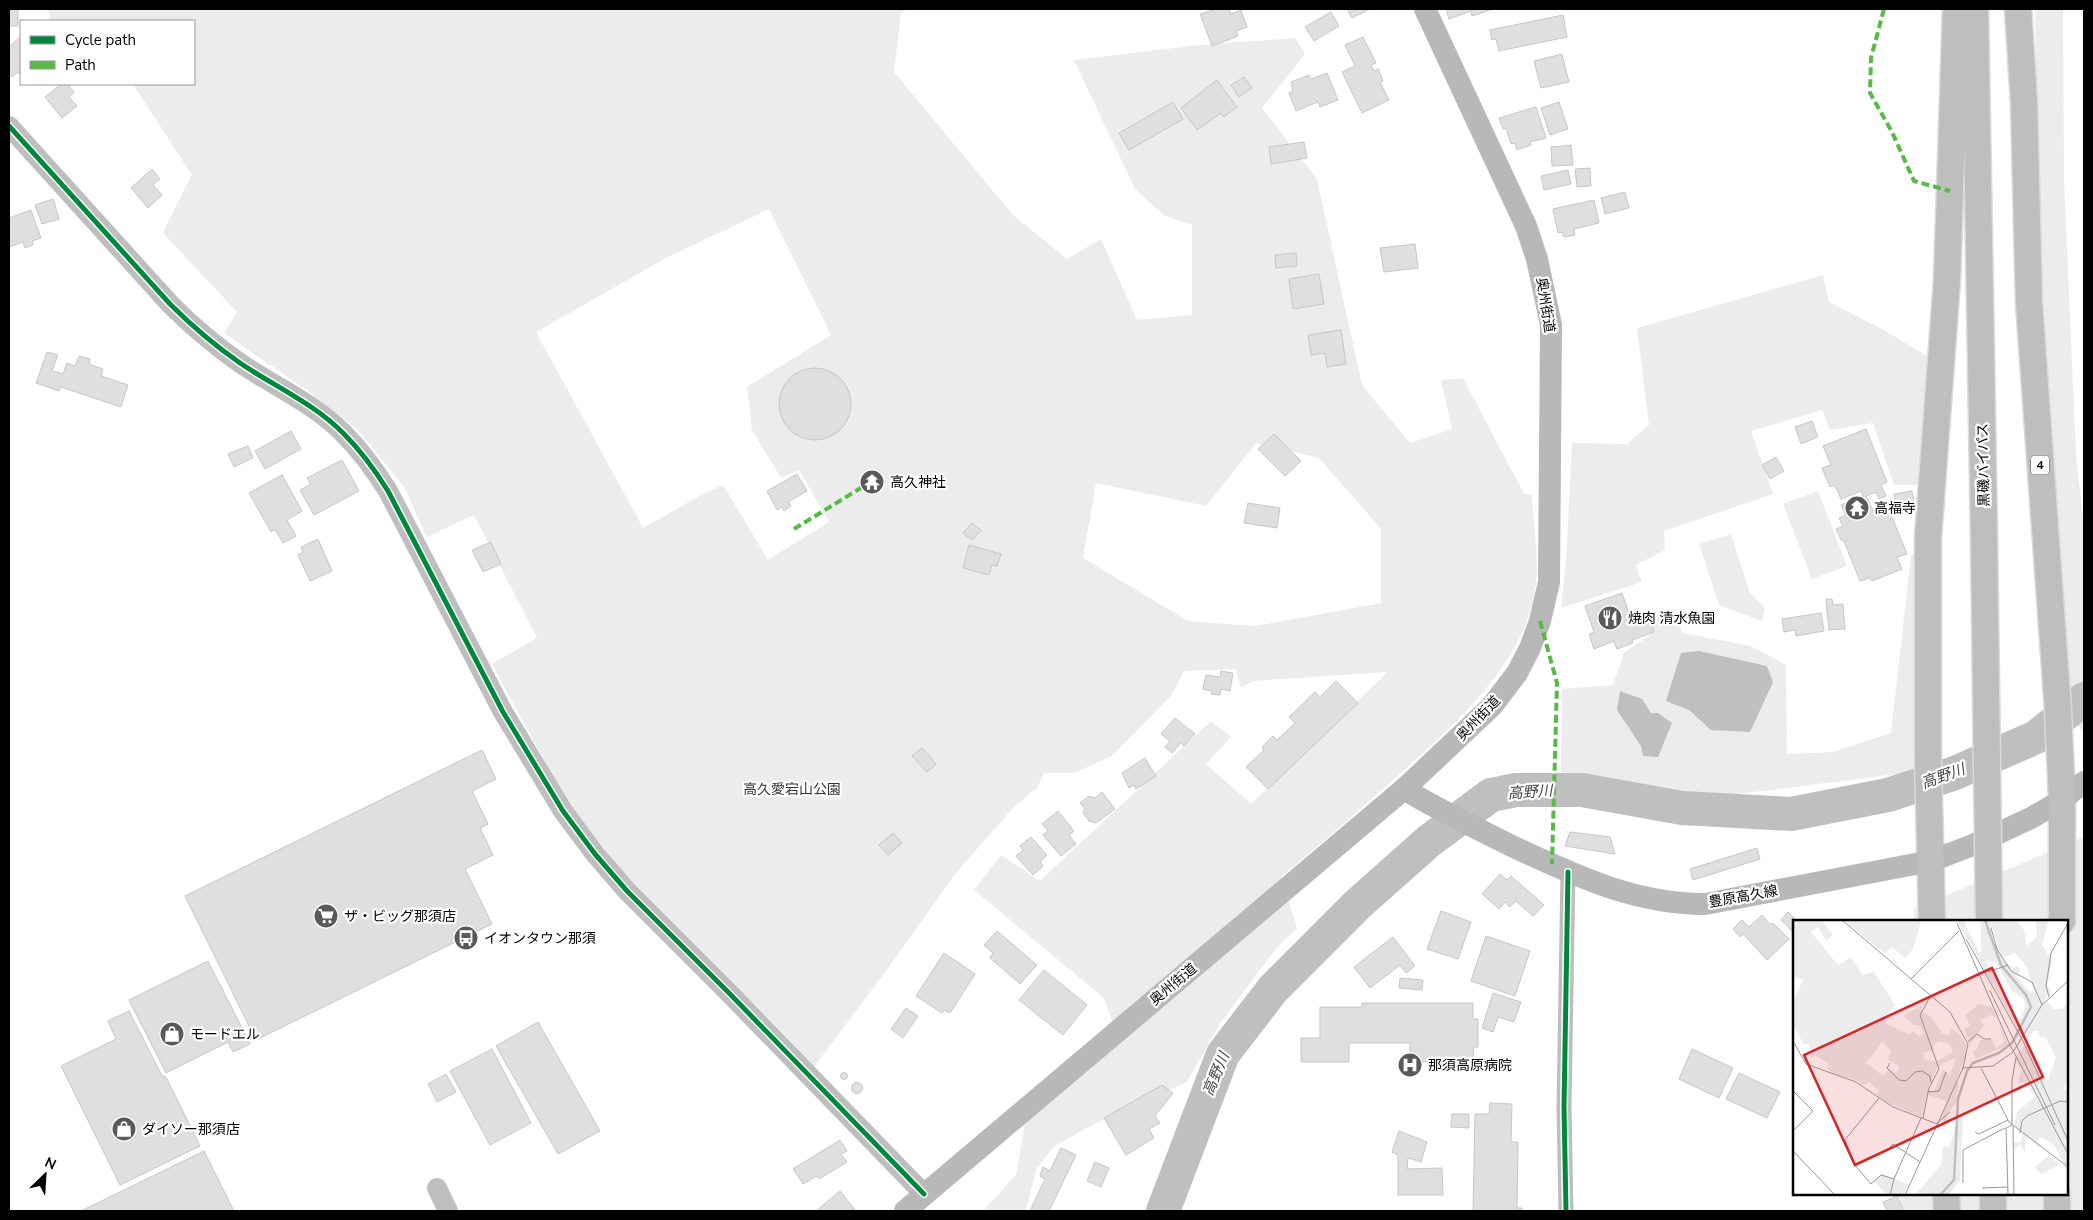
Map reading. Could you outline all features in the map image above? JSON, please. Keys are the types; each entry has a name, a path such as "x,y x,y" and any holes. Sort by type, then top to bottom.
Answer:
{"highway":[{"path":"1932,920 1928,761 1928,538 1947,280 1956,9"},
{"name":"黒磯バイパス","path":"1975,9 1989,920"},
{"name":"4","path":"2018,9 2024,102 2028,302 2058,710 2062,800 2062,920"},
{"path":"1946,1195 1947,1211"},
{"path":"1993,1195 1994,1211"},
{"path":"2057,1195 2057,1211"}],"main road":[{"name":"奥州街道","path":"904,1211 1404,789 1492,706 1517,673 1530,648 1540,621 1549,582 1551,325 1545,290 1526,226 1425,9"},
{"name":"豊原高久線","path":"1404,789 1476,829 1568,872 1609,888 1643,898 1678,904 1706,904 1930,861 1981,842 2031,818 2062,800 2084,782"}],"street":[{"path":"9,126 198,332 240,363 311,408 343,432 370,463 388,491 503,712 563,811 595,854 627,891 924,1194"},
{"path":"1566,1211 1564,1107 1568,872"},
{"path":"438,1188 448,1211"}],"green space":[{"name":"高久愛宕山公園","path":"48,9 908,9 901,13 894,72 1013,215 1067,259 1101,239 1137,320 1192,315 1192,225 1165,216 1135,189 1074,60 1199,45 1295,38 1305,54 1262,108 1317,179 1362,385 1410,443 1452,429 1441,380 1463,378 1524,494 1532,495 1537,554 1535,590 1527,620 1514,648 1497,675 1454,724 1384,788 1281,877 1297,928 1277,947 1219,1025 1187,1082 1096,1123 1053,1147 1036,1170 1026,1211 983,1211 1016,1175 1025,1122 1119,1040 1104,998 974,890 1001,855 1040,881 1211,721 1231,737 1206,764 1251,804 1388,672 1253,681 1241,688 1236,669 1184,671 1171,696 1112,756 1074,773 1044,773 1037,788 1014,807 955,874 886,971 814,1067 774,1024 637,892 563,795 492,664 537,638 474,515 427,537 404,487 358,430 308,391 224,333 237,312 163,233 192,175 134,85 195,85 195,20 50,20","holes":["769,209 831,335 747,387 752,430 781,478 799,470 829,522 768,560 723,485 703,494 643,528 536,332 666,258","1256,443 1319,458 1381,529 1381,603 1256,626 1188,621 1083,558 1096,483 1206,506"]},
{"path":"2035,9 2063,9 2064,178 2076,455 2084,528 2084,733 2074,720 2066,693 2044,398"},
{"path":"1823,275 1829,302 1882,329 1927,356 1923,485 1894,485 1873,423 1830,430 1822,410 1751,431 1773,494 1664,531 1665,550 1636,565 1642,582 1561,608 1566,562 1572,443 1627,444 1649,425 1637,328"},
{"path":"1818,491 1847,566 1812,579 1783,504"},
{"path":"1731,534 1750,593 1765,608 1762,621 1719,605 1699,544"},
{"path":"1919,551 1918,661 1913,772 1713,797 1561,772 1562,689 1613,685 1624,653 1654,632 1650,616 1672,609 1683,633 1751,646 1786,665 1787,754 1833,752 1891,733 1911,555"},
{"path":"2084,837 2084,1211 1904,1211 1898,1195 2068,1195 2068,920 1914,920 1914,909"}],"shaded area":[{"path":"1699,651 1767,666 1773,682 1750,732 1711,730 1689,710 1666,701 1681,653"},
{"path":"1620,691 1642,699 1651,713 1658,713 1672,723 1658,757 1643,756 1641,746 1617,710"}],"building":[{"path":"9,9 18,9 18,26 9,26"},
{"path":"1216,9 1229,9 1231,14 1241,10 1247,27 1236,31 1238,36 1212,46 1200,14"},
{"path":"1347,9 1370,9 1352,18"},
{"path":"1446,9 1493,9 1472,16 1471,11 1449,19"},
{"path":"1331,12 1339,26 1314,41 1305,27"},
{"path":"1563,15 1567,37 1499,51 1496,39 1492,40 1490,30"},
{"path":"20,37 20,74 18,72 12,77 9,73 9,47"},
{"path":"1363,37 1376,63 1371,65 1374,71 1378,69 1383,81 1380,82 1389,100 1362,113 1342,72 1355,66 1345,45"},
{"path":"1562,54 1569,82 1541,88 1534,61"},
{"path":"1327,73 1338,100 1320,107 1318,102 1296,111 1289,93 1293,91 1291,82 1309,75 1311,79"},
{"path":"1244,77 1252,88 1239,97 1231,85"},
{"path":"1217,80 1237,107 1224,117 1221,113 1197,130 1181,108"},
{"path":"60,85 68,85 74,92 69,97 77,106 62,118 45,97"},
{"path":"1173,102 1183,119 1129,150 1119,133"},
{"path":"1559,102 1568,129 1550,135 1541,108"},
{"path":"1536,107 1546,138 1530,142 1531,145 1517,150 1515,143 1511,144 1506,128 1503,129 1499,118"},
{"path":"1304,142 1307,158 1271,164 1269,147"},
{"path":"1571,145 1573,165 1552,166 1551,147"},
{"path":"1590,168 1591,186 1577,187 1575,169"},
{"path":"152,169 160,179 153,185 162,195 148,208 131,188"},
{"path":"1568,170 1571,184 1544,190 1541,176"},
{"path":"1625,192 1629,208 1605,214 1601,198"},
{"path":"53,199 59,219 42,224 35,205"},
{"path":"1594,200 1599,223 1574,229 1575,235 1564,237 1562,232 1558,233 1553,209"},
{"path":"31,210 41,238 32,241 33,245 25,248 23,242 9,247 9,218"},
{"path":"1415,244 1418,268 1384,272 1380,248"},
{"path":"1296,253 1297,266 1276,268 1275,255"},
{"path":"1319,274 1324,304 1293,309 1289,279"},
{"path":"1341,330 1346,364 1327,367 1325,353 1311,355 1308,335"},
{"path":"47,352 58,355 52,371 63,374 67,363 75,366 79,356 90,359 89,364 103,369 101,376 128,385 121,407 61,387 59,391 36,383"},
{"path":"815,368 829,371 841,378 848,390 851,404 848,418 841,430 829,437 815,440 801,437 789,430 782,418 779,404 782,390 789,378 801,371"},
{"path":"1812,421 1818,437 1801,444 1795,427"},
{"name":"高福寺","path":"1866,429 1887,482 1881,485 1886,496 1879,499 1876,492 1866,496 1873,511 1887,505 1907,554 1897,557 1902,569 1872,581 1869,578 1860,581 1844,541 1841,540 1836,529 1843,526 1839,518 1846,515 1841,505 1863,496 1861,491 1841,499 1835,485 1830,487 1822,468 1831,465 1823,446"},
{"path":"291,431 301,449 265,469 255,451"},
{"path":"1274,434 1301,461 1285,476 1258,449"},
{"path":"248,446 253,458 234,467 228,454"},
{"path":"1776,457 1784,471 1770,479 1762,465"},
{"path":"342,460 359,491 314,515 300,490 311,484 307,478"},
{"path":"797,474 807,491 788,502 791,506 784,511 782,507 777,510 767,491"},
{"name":"高久神社","path":"874,474 880,485 870,491 864,480"},
{"path":"282,475 302,511 287,520 296,536 283,543 275,529 271,532 249,493"},
{"path":"1912,491 1916,510 1898,513 1894,494"},
{"path":"1248,503 1280,508 1277,528 1244,523"},
{"path":"972,523 981,530 972,540 963,533"},
{"path":"318,539 332,571 310,581 298,555 303,552 301,547"},
{"path":"491,542 501,564 483,572 472,550"},
{"path":"969,545 1001,554 997,566 992,565 989,575 963,568"},
{"name":"焼肉 清水魚園","path":"1622,593 1632,621 1648,615 1654,632 1632,640 1633,643 1617,649 1614,641 1594,649 1589,634 1594,632 1585,606"},
{"path":"1826,599 1832,599 1833,605 1843,604 1845,629 1829,630"},
{"path":"1821,613 1824,631 1796,636 1795,630 1784,632 1782,619"},
{"path":"1221,671 1233,673 1230,691 1221,689 1220,695 1211,694 1212,691 1203,689 1206,675 1220,677"},
{"path":"1336,681 1358,703 1268,789 1246,767 1264,750 1262,747 1273,736 1277,740 1295,723 1289,717 1315,692 1320,697"},
{"path":"1175,718 1195,734 1184,746 1181,743 1172,753 1165,747 1170,741 1161,734"},
{"path":"922,748 936,764 927,772 912,756"},
{"path":"482,750 496,779 472,791 488,824 480,828 493,855 465,869 492,924 256,1040 185,896"},
{"path":"1145,758 1156,776 1136,789 1134,785 1129,788 1122,773"},
{"path":"1102,792 1115,809 1096,823 1089,821 1083,813 1085,809 1080,803 1089,796 1095,798"},
{"path":"1058,811 1074,831 1069,835 1076,844 1061,856 1043,835 1048,831 1042,824"},
{"path":"1570,832 1610,837 1615,854 1565,846"},
{"path":"893,833 902,843 888,855 879,845"},
{"path":"1031,837 1047,855 1040,862 1043,866 1033,875 1016,856 1023,850 1020,846"},
{"path":"1757,848 1760,859 1693,880 1690,869"},
{"path":"1500,874 1507,880 1511,876 1544,905 1533,916 1516,901 1510,907 1505,902 1499,909 1482,894"},
{"path":"1441,911 1471,922 1458,959 1427,949"},
{"path":"1788,912 1796,920 1793,920 1793,932 1781,920"},
{"path":"1762,915 1789,939 1767,960 1743,934 1740,937 1733,929 1742,920 1749,927"},
{"path":"997,931 1037,965 1020,984 990,958 993,953 984,945"},
{"path":"1486,936 1530,951 1515,996 1471,981"},
{"path":"1393,937 1415,966 1406,973 1400,965 1370,988 1354,967"},
{"path":"944,953 975,974 950,1013 944,1010 942,1013 916,996"},
{"path":"208,961 250,1044 233,1052 228,1042 166,1073 129,1000"},
{"path":"1044,970 1087,1005 1063,1035 1019,1000"},
{"path":"1400,978 1423,980 1422,990 1399,988"},
{"path":"1493,993 1521,1002 1514,1022 1498,1017 1493,1032 1482,1028"},
{"path":"1362,1003 1473,1003 1473,1019 1478,1019 1478,1047 1473,1047 1474,1062 1410,1062 1410,1043 1349,1043 1349,1062 1301,1062 1301,1038 1320,1038 1320,1007 1362,1007"},
{"path":"906,1008 918,1016 903,1038 891,1029"},
{"path":"129,1011 162,1076 166,1077 200,1146 120,1185 61,1066 116,1039 108,1021"},
{"path":"538,1022 600,1131 558,1154 496,1046"},
{"path":"492,1049 531,1123 490,1145 450,1071"},
{"path":"1692,1049 1733,1068 1719,1098 1679,1079"},
{"path":"844,1072 848,1076 844,1080 840,1076"},
{"path":"1739,1073 1780,1092 1767,1118 1726,1099"},
{"path":"446,1074 456,1092 437,1102 428,1084"},
{"path":"857,1082 863,1088 857,1094 851,1088"},
{"path":"1162,1085 1173,1093 1155,1116 1160,1123 1149,1129 1154,1138 1126,1155 1104,1118"},
{"path":"1490,1103 1512,1104 1511,1142 1518,1142 1517,1208 1522,1208 1521,1211 1473,1211 1475,1114 1489,1114"},
{"path":"1452,1114 1469,1114 1469,1128 1451,1127"},
{"path":"1399,1131 1427,1142 1421,1162 1408,1158 1407,1169 1442,1168 1443,1195 1398,1195 1398,1155 1392,1152"},
{"path":"840,1140 847,1151 841,1154 847,1162 819,1179 817,1176 803,1184 793,1169"},
{"path":"1061,1148 1076,1155 1049,1211 1030,1211 1045,1179 1040,1176 1043,1167 1050,1171"},
{"path":"204,1151 234,1211 81,1211"},
{"path":"1095,1162 1109,1168 1101,1187 1087,1181"},
{"path":"840,1191 856,1211 816,1211"},
{"path":"1897,1196 1904,1211 1887,1211 1883,1202"}],"waterway":[{"name":"高野川","path":"1163,1211 1223,1054 1273,989 1358,904 1429,841 1491,795 1516,790 1582,790 1682,808 1791,814 1888,795 1955,773 2036,737 2084,699"}],"marked path":[{"path":"1884,9 1871,58 1870,93 1892,132 1914,181 1950,191"},
{"path":"794,529 864,486"},
{"path":"1540,621 1557,683 1552,864"}],"cycle path":[{"path":"9,126 170,304 187,320 240,363 320,413 333,423 356,447 388,491 503,712 563,811 595,854 627,891 924,1194"},
{"path":"1566,1211 1564,1107 1568,872"}],"place":[{"name":"高久神社","path":"872,482"},
{"name":"高福寺","path":"1857,508"},
{"name":"焼肉 清水魚園","path":"1610,618"},
{"name":"ザ・ビッグ那須店","path":"326,916"},
{"name":"イオンタウン那須","path":"466,938"},
{"name":"モードエル","path":"172,1034"},
{"name":"那須高原病院","path":"1410,1065"},
{"name":"ダイソー那須店","path":"124,1129"}]}
